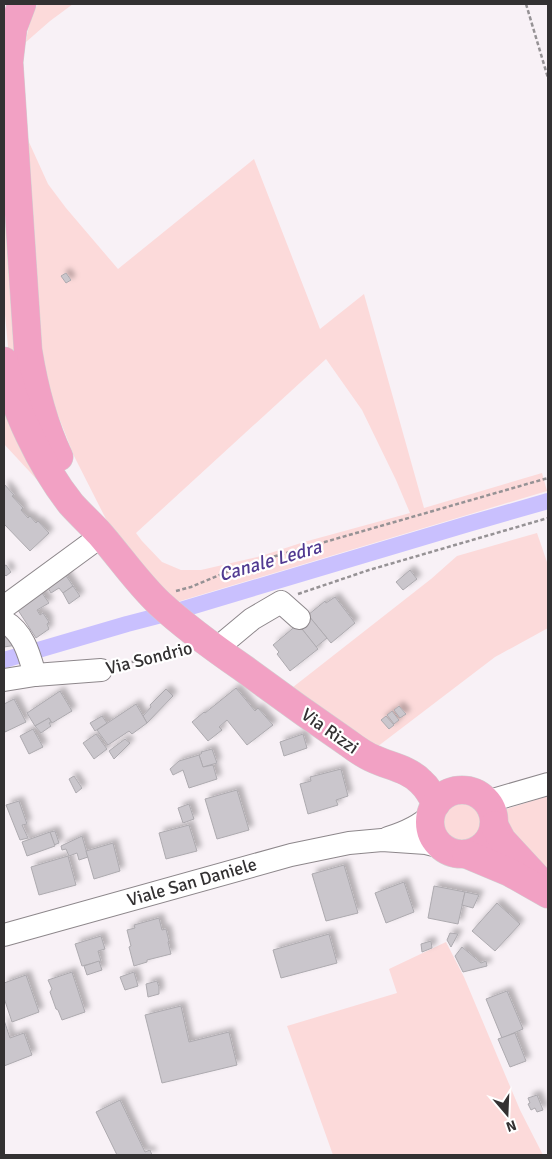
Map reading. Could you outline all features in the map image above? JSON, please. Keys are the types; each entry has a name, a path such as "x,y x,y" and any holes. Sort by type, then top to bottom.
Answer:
{"main road":[{"path":"22,4 13,28 9,62 10,177 28,350 33,380 44,419 56,451 101,536"},
{"path":"4,361 17,404 32,439 51,475 71,504 101,536 135,578 156,599 204,640"},
{"name":"Via Sondrio","path":"204,640 278,694"},
{"name":"Via Rizzi","path":"278,694 356,749 375,760 431,771 482,806"},
{"name":"Via Rizzi","path":"386,763 415,776 422,782 430,793 433,809"},
{"name":"Viale San Daniele","path":"433,809 447,794 456,791 482,806"},
{"path":"433,809 430,822 434,838 454,851 475,851 486,843 490,837 482,806"},
{"path":"482,806 502,840 548,890"},
{"name":"Viale San Daniele","path":"454,851 509,872 548,894"}],"street":[{"path":"4,607 101,536"},
{"path":"204,640 252,619 281,602 299,618"},
{"path":"4,621 20,634 34,672"},
{"name":"Via Sondrio","path":"4,680 34,672 101,670"},
{"path":"482,806 548,784"},
{"name":"Viale San Daniele","path":"382,840 402,834 416,827 425,821 433,809"},
{"name":"Viale San Daniele","path":"4,935 291,855 349,843 382,840 426,843 454,851"}],"path":[{"path":"526,4 548,78"},
{"path":"156,599 192,588 241,566 548,478"},
{"path":"281,602 295,595 369,570 548,518"},
{"name":"Via Sondrio","path":"101,670 204,640"}],"shaded area":[{"path":"38,4 73,4 26,42 30,22"},
{"path":"28,140 48,184 118,269 254,159 320,329 364,294 424,508 542,473 547,491 177,602 160,589 111,529 74,456 48,390 42,351 31,219","holes":["326,359 362,410 410,513 304,542 261,556 201,570 181,570 162,562 136,533"]},
{"path":"8,193 19,347 12,362 8,347 4,304 4,194"},
{"path":"4,398 67,512 4,444"},
{"path":"537,533 548,565 548,628 495,657 373,750 288,691 431,579 457,556"},
{"path":"548,796 548,879 512,838 500,811"},
{"path":"466,801 474,804 480,810 483,822 480,834 474,840 458,843 450,840 444,834 441,818 444,810 450,804"},
{"path":"446,942 464,977 520,1110 543,1155 333,1155 287,1026 397,993 389,969"}],"building":[{"path":"66,273 71,280 66,283 61,276"},
{"path":"4,484 14,495 12,496 23,508 21,510 28,518 30,516 36,523 38,521 49,533 30,551 4,524"},
{"path":"6,565 11,572 6,576 4,574 4,566"},
{"path":"410,570 417,579 403,590 396,582"},
{"path":"63,571 73,586 63,593 59,588 51,593 45,583"},
{"path":"73,586 80,596 69,604 63,593"},
{"path":"40,590 49,603 37,610 40,615 43,613 49,622 47,624 49,629 36,638 16,607"},
{"path":"335,597 355,623 331,643 308,615 325,601 326,603"},
{"path":"308,615 327,638 316,647 298,624"},
{"path":"298,624 318,649 290,671 277,654 279,652 273,645"},
{"path":"4,632 17,645 4,647"},
{"path":"236,688 255,711 258,708 273,725 247,745 227,720 219,727 222,730 208,741 192,722"},
{"path":"166,689 173,696 147,723 143,716 151,707 150,705"},
{"path":"60,691 72,711 52,723 49,718 35,726 27,713"},
{"path":"14,699 26,722 5,732 4,704"},
{"path":"136,704 147,723 132,734 129,731 108,745 97,730"},
{"path":"399,706 406,714 400,718 394,710"},
{"path":"392,711 399,720 394,724 387,715"},
{"path":"102,716 107,723 95,731 90,723"},
{"path":"386,716 394,725 389,729 381,720"},
{"path":"49,718 51,726 41,733 35,726"},
{"path":"33,729 43,747 29,754 20,736"},
{"path":"96,734 107,749 94,759 83,743"},
{"path":"303,734 307,748 284,756 280,742"},
{"path":"125,739 130,743 114,759 109,751"},
{"path":"212,749 217,763 203,767 199,755 201,752"},
{"path":"199,755 203,767 213,765 217,779 189,788 183,770 173,775 170,769 179,761"},
{"path":"341,769 348,796 336,800 338,805 308,814 300,784 311,781 310,777"},
{"path":"74,776 82,788 76,793 69,779"},
{"path":"237,790 249,830 217,839 205,799"},
{"path":"19,801 27,824 22,825 28,838 20,840 6,805"},
{"path":"189,804 194,819 183,823 178,808"},
{"path":"189,825 197,851 166,859 159,833"},
{"path":"55,831 59,843 54,845 50,832"},
{"path":"50,832 55,846 27,856 22,842"},
{"path":"82,836 88,857 79,860 77,853 69,856 66,849 62,850 61,846"},
{"path":"113,843 120,871 94,879 86,851"},
{"path":"68,856 76,885 39,895 31,867"},
{"path":"344,865 358,913 326,921 312,874"},
{"path":"404,882 414,912 386,923 375,893"},
{"path":"434,886 465,892 458,924 428,918"},
{"path":"465,892 479,895 473,908 462,905"},
{"path":"497,903 520,924 495,951 472,931"},
{"path":"159,918 162,930 166,929 171,954 147,960 147,962 134,966 127,930 135,928 134,925"},
{"path":"450,933 458,934 451,947 447,940"},
{"path":"329,934 337,963 281,978 273,950"},
{"path":"101,936 105,949 98,951 101,961 82,966 75,944"},
{"path":"431,941 432,948 422,952 421,944"},
{"path":"462,947 481,963 486,961 487,966 463,972 455,956"},
{"path":"99,961 102,970 87,975 84,966"},
{"path":"72,972 85,1012 62,1020 50,992 52,989 48,980"},
{"path":"134,972 138,986 125,990 120,977"},
{"path":"26,975 39,1012 12,1022 4,998 4,983"},
{"path":"157,981 159,994 148,997 146,984"},
{"path":"507,991 523,1029 502,1038 486,999"},
{"path":"181,1006 189,1042 229,1032 237,1065 162,1083 145,1015"},
{"path":"4,1020 10,1038 24,1033 32,1055 4,1066"},
{"path":"515,1033 526,1061 510,1067 498,1039"},
{"path":"537,1095 543,1110 537,1112 535,1108 531,1110 528,1098"},
{"path":"120,1100 145,1152 150,1150 152,1155 117,1155 96,1112"}],"waterway":[{"name":"Canale Ledra","path":"4,660 177,611 548,501"}]}
